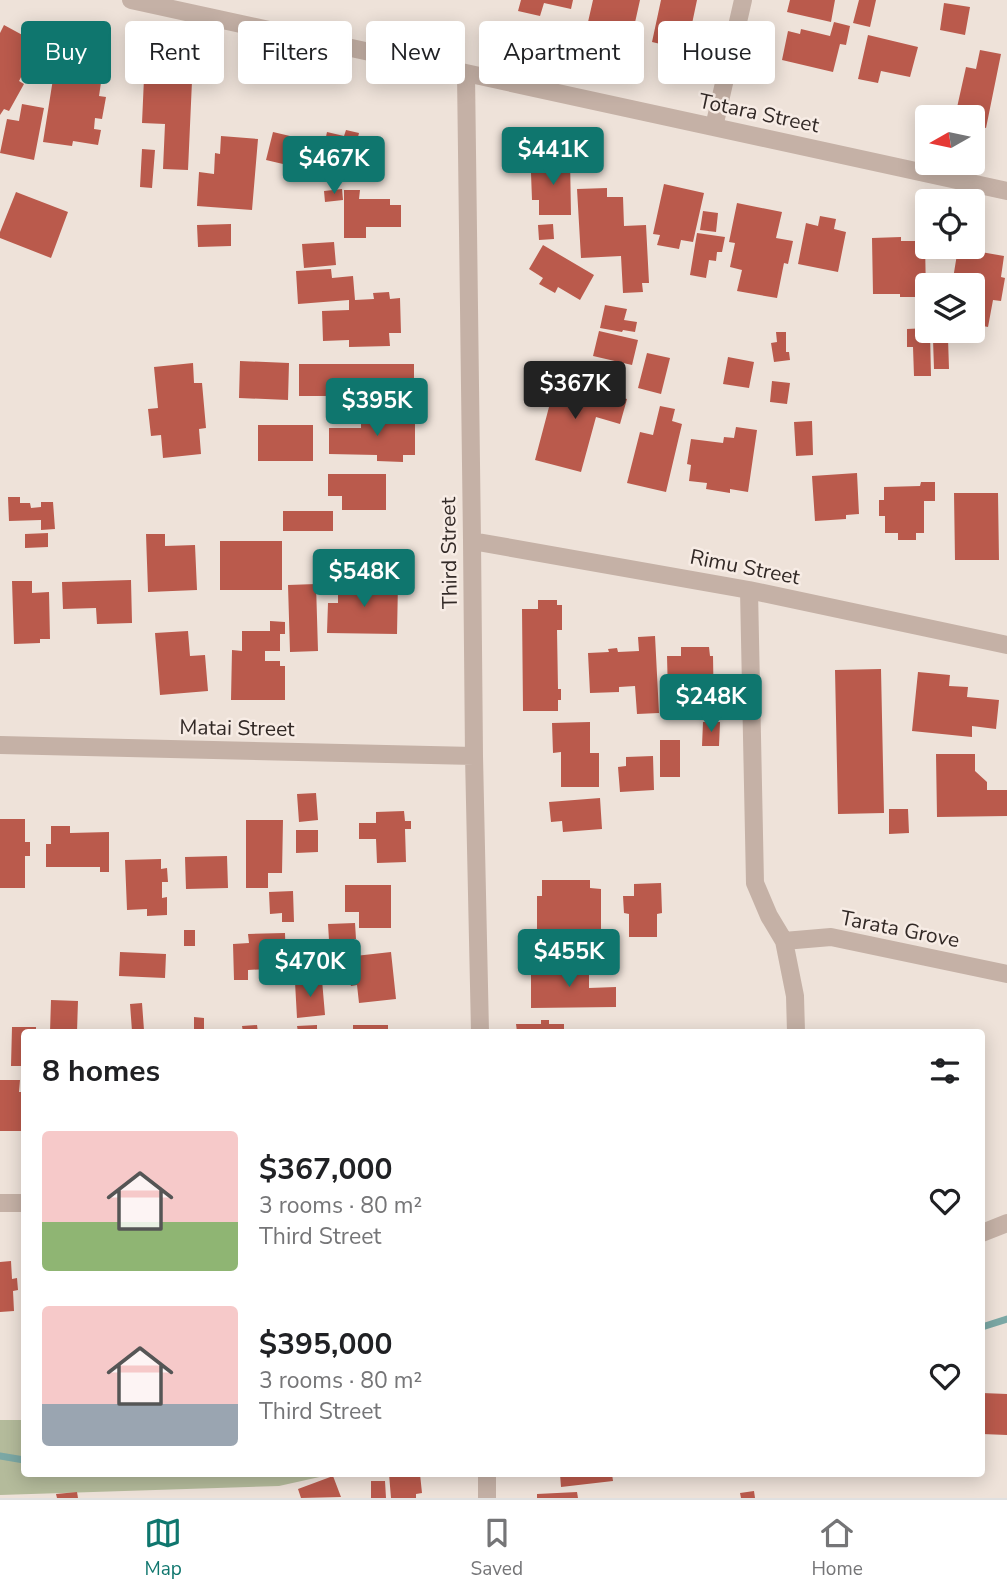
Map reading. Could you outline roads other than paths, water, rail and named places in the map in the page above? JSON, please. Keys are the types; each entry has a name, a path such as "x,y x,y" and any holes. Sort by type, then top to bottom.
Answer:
{"street":[{"name":"Totara Street","path":"131,0 1007,191"},
{"path":"714,127 743,0"},
{"name":"Third Street","path":"466,74 480,1029"},
{"name":"Rimu Street","path":"472,541 749,590 1007,645"},
{"path":"749,590 755,883 784,942 795,996 796,1029"},
{"name":"Matai Street","path":"0,745 474,756"},
{"name":"Tarata Grove","path":"784,942 831,937 1007,974"},
{"path":"0,1203 21,1203"},
{"path":"985,1232 1007,1223"},
{"path":"487,1477 487,1498"}],"waterway":[{"path":"985,1326 1007,1319"},
{"path":"0,1456 21,1460"}]}
